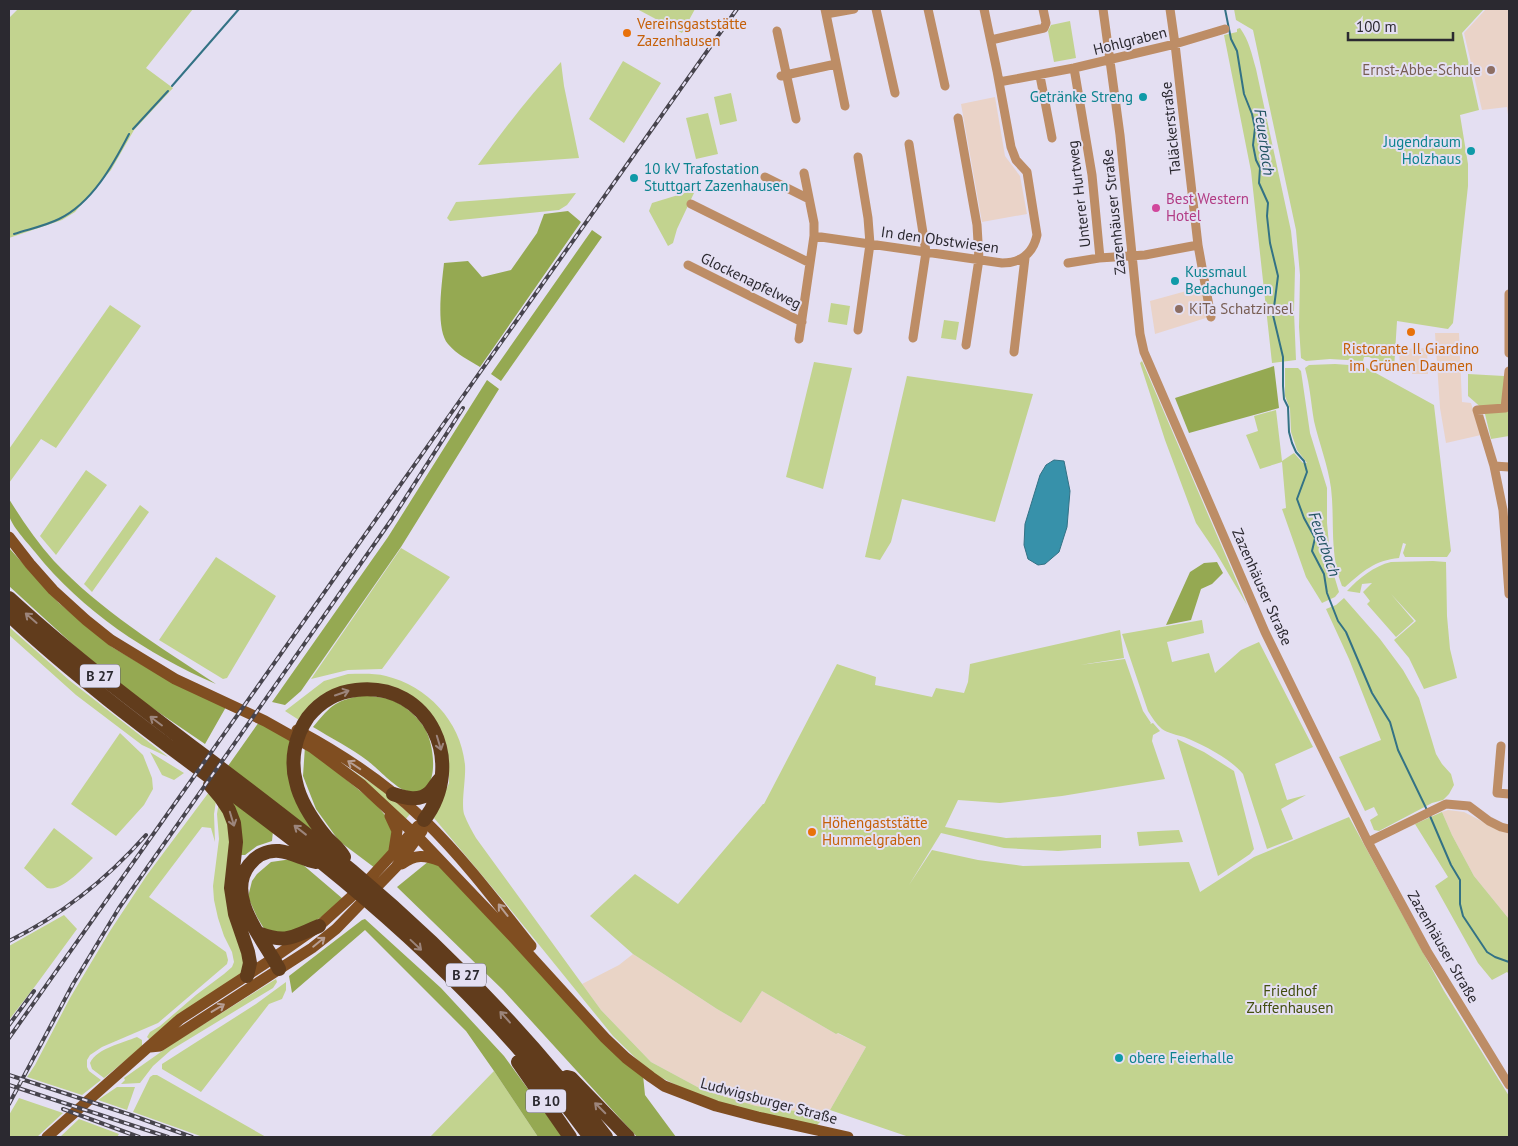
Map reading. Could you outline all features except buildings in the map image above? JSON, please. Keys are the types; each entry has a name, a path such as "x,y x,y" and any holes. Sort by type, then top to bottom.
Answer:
{"highway":[{"name":"B 27","path":"9,598 62,645 114,687 217,780 321,863"},
{"name":"B 27","path":"9,615 105,698 193,759 217,780 347,876 463,972 554,1072 606,1137"},
{"name":"B 27","path":"347,876 342,852 318,826 301,798 293,771 294,749 304,723 313,711 323,703 335,695 349,691 375,690 392,693 400,696 416,708 431,725 438,738 442,756 443,777 435,803 424,820"},
{"path":"393,794 410,798 421,797 430,792 443,777"},
{"name":"B 27","path":"217,780 221,798 229,810 234,823 236,842 231,888 235,914 250,962 246,976"},
{"name":"B 27","path":"274,963 247,913 241,894 243,876 251,861 264,853 281,851 321,863 347,876"},
{"name":"B 27","path":"233,900 261,953 274,963"},
{"name":"B 27","path":"384,908 509,1040 590,1137"},
{"path":"258,933 274,939 285,939 318,926"},
{"name":"B 10","path":"509,1040 520,1065 570,1137"},
{"name":"B 27","path":"554,1072 571,1078 628,1137"}],"main road":[{"path":"9,529 34,562 58,588 94,620 151,659 224,698 267,718"},
{"path":"9,537 53,590 111,640 176,679 224,698"},
{"name":"Ludwigsburger Straße","path":"267,718 314,739 370,776 424,820 461,859 590,1020"},
{"name":"Ludwigsburger Straße","path":"267,718 334,762 387,807 443,862 626,1058 664,1086 716,1106 848,1137"},
{"path":"387,807 397,831 394,852"},
{"path":"48,1136 180,1019 246,976 312,948 336,929 396,867 424,820"},
{"path":"150,1047 160,1046 274,963 318,926 362,886 394,852 416,834"},
{"path":"396,867 410,858 420,856 430,857 443,862"}],"street":[{"path":"845,106 825,12 854,9"},
{"path":"876,9 895,93"},
{"path":"928,9 945,86"},
{"path":"984,9 1013,154 1027,172 1037,228 1036,242 1025,258 1014,352"},
{"path":"990,40 1044,28 1046,23 1043,9"},
{"name":"Zazenhäuser Straße","path":"1103,9 1120,135 1141,341 1151,370 1265,632 1368,842 1427,952 1509,1085"},
{"name":"Taläckerstraße","path":"1170,9 1198,245 1212,317"},
{"name":"Hohlgraben","path":"999,82 1040,76 1110,60 1225,29"},
{"path":"777,31 783,75 796,118"},
{"path":"783,75 836,64"},
{"name":"Unterer Hurtweg","path":"1074,68 1092,175 1100,258"},
{"path":"1040,76 1052,138"},
{"path":"958,118 977,225 979,259 966,345"},
{"path":"909,144 926,252 913,338"},
{"path":"858,157 868,218 870,244 858,330"},
{"path":"799,339 814,236 814,223 804,173"},
{"path":"765,178 810,199"},
{"path":"691,204 810,263"},
{"name":"In den Obstwiesen","path":"814,236 1010,263 1025,258"},
{"path":"1132,256 1198,245"},
{"name":"Unterer Hurtweg","path":"1068,262 1132,256"},
{"name":"Glockenapfelweg","path":"688,265 802,322"},
{"path":"1509,294 1509,353"},
{"path":"1509,371 1505,408 1477,410 1494,466 1503,510 1507,539 1509,594"},
{"path":"1494,466 1509,467"},
{"path":"1501,746 1497,793 1509,794"},
{"path":"1368,842 1446,804 1469,806 1489,821 1509,830"}],"shaded area":[{"name":"Ernst-Abbe-Schule","path":"1486,9 1509,9 1509,122 1507,107 1482,110 1464,33"},
{"path":"995,97 1005,156 1020,176 1027,214 982,222 961,104"},
{"name":"KiTa Schatzinsel","path":"1201,287 1209,317 1155,334 1150,301"},
{"path":"1435,333 1459,333 1462,402 1471,403 1481,435 1446,443 1440,408"},
{"path":"1427,348 1428,374 1412,374 1412,368 1400,368 1399,349"},
{"path":"1448,810 1464,812 1509,834 1509,919 1474,876 1442,812"},
{"path":"633,954 741,1023 762,991 836,1034 866,1047 830,1110 821,1114 756,1106 703,1090 651,1062 601,1010 582,984 619,965"}],"green space":[{"path":"18,9 193,9 146,68 173,88 134,130 111,170 75,212 62,220 9,238 9,18"},
{"path":"637,9 695,9 682,33"},
{"path":"1234,9 1484,9 1462,33 1479,110 1460,115 1468,164 1468,186 1453,323 1448,329 1397,321 1394,369 1369,357 1364,357 1363,361 1330,359 1306,361 1301,358 1299,327 1300,275 1296,230 1253,30 1236,20"},
{"path":"1070,21 1076,58 1054,62 1048,31 1051,25"},
{"path":"1240,28 1252,53 1291,231 1295,268 1296,360 1272,363 1251,171 1224,35 1237,32 1237,29"},
{"path":"623,61 661,83 624,143 589,119"},
{"path":"561,62 579,158 478,165 518,112"},
{"path":"731,93 737,121 720,125 714,97"},
{"path":"708,113 718,154 696,159 686,118"},
{"path":"688,192 694,193 677,229 673,243 668,246 649,211 652,203"},
{"path":"576,193 567,205 559,210 450,221 447,218 456,202"},
{"path":"568,211 581,222 480,367 455,351 444,337 440,317 444,263 468,261 482,277 511,270 537,233 544,214"},
{"path":"592,230 602,237 501,381 491,374"},
{"path":"831,303 850,306 847,325 828,322"},
{"path":"110,305 141,326 56,448 41,439 9,483 9,449"},
{"path":"944,320 959,322 956,340 941,338"},
{"path":"1142,361 1247,605 1196,523 1165,440 1140,363"},
{"path":"814,362 852,368 823,489 786,477"},
{"path":"1309,365 1363,366 1434,405 1451,551 1447,557 1405,557 1403,553 1406,544 1403,543 1399,558 1376,564 1345,587 1342,586 1335,562 1331,488 1314,421 1305,368"},
{"path":"1274,366 1279,408 1189,433 1175,398"},
{"path":"1285,368 1298,368 1301,371 1310,433 1327,488 1327,523 1330,555 1339,592 1335,597 1322,603 1306,577 1282,509 1286,508 1282,462 1260,469 1246,435 1258,431 1254,416 1276,410 1282,461 1294,453 1303,463 1307,463 1297,450 1291,432 1290,409 1285,396"},
{"path":"1468,374 1504,376 1509,382 1509,436 1491,439 1484,410 1468,396"},
{"path":"907,376 1033,394 995,522 902,499 891,542 880,560 865,557"},
{"path":"487,380 499,389 401,547 301,691 285,705 272,702 388,537"},
{"path":"86,470 107,485 56,555 40,536"},
{"path":"9,499 24,523 54,561 91,596 131,627 216,684 141,645 117,629 73,593 53,573 16,528 9,514"},
{"path":"140,505 149,512 92,592 84,584"},
{"path":"9,548 59,603 112,647 173,683 226,707 205,744 139,699 91,661 9,586"},
{"path":"401,548 450,577 382,669 348,670 311,679"},
{"path":"216,557 276,596 227,678 223,679 159,640"},
{"path":"1217,562 1223,573 1212,584 1201,589 1191,620 1166,625 1190,572 1204,563"},
{"path":"1391,562 1446,562 1450,649 1457,678 1424,689 1409,658 1394,640 1416,621 1391,594 1414,621 1396,637 1367,604 1370,601 1363,592 1372,583 1362,584 1360,593 1347,591 1367,573 1379,566"},
{"path":"1344,598 1380,639 1403,670 1419,698 1436,754 1451,774 1454,785 1443,800 1432,803 1379,831 1374,830 1370,820 1378,815 1374,807 1365,811 1339,757 1381,740 1349,659 1326,609 1336,605"},
{"path":"1202,620 1204,633 1167,642 1172,662 1209,653 1215,673 1241,650 1259,642 1313,747 1275,764 1287,800 1306,795 1281,809 1293,839 1267,849 1243,774 1238,768 1216,753 1184,737 1167,732 1158,725 1148,711 1122,634"},
{"path":"9,627 69,680 168,757 142,745 76,695 9,635"},
{"name":"Friedhof Zuffenhausen","path":"1120,630 1124,658 1080,665 1125,659 1143,711 1150,724 1153,723 1160,731 1153,735 1152,741 1165,779 1062,796 1000,803 958,800 945,827 1006,838 1101,835 1101,848 1058,851 1004,848 941,833 909,885 932,850 978,860 1023,866 1189,862 1200,892 1254,857 1349,817 1444,991 1509,1096 1509,1137 909,1137 830,1110 866,1047 838,1033 836,1034 762,991 741,1023 633,954 590,916 635,874 678,904 764,804 837,664 876,677 875,685 932,697 936,688 964,693 968,682 970,664"},
{"path":"348,674 377,674 401,681 428,697 449,720 457,734 465,765 464,814 476,838 601,1010 651,1062 703,1090 756,1106 821,1114 821,1121 816,1126 739,1109 686,1090 650,1072 613,1036 434,818 449,783 449,763 446,743 430,712 408,694 349,686 317,699 299,720 285,711 324,681"},
{"path":"366,695 397,702 414,715 424,727 428,735 433,759 433,771 425,789 416,792 400,788 361,756 313,727 335,704"},
{"path":"259,722 291,740 316,834 228,766"},
{"path":"120,733 143,755 152,778 153,789 144,805 116,836 71,804"},
{"path":"1177,739 1204,752 1234,771 1254,849 1250,854 1218,876"},
{"path":"305,746 375,803 394,826 392,848 375,868 339,841 316,809 303,776"},
{"path":"150,752 184,773 174,780 162,775"},
{"path":"331,757 379,788 410,814 405,820"},
{"path":"209,792 216,801 214,814 215,842 211,828 202,827 149,897 226,952 227,964 158,1023 102,1047 90,1055 87,1060 87,1067 89,1071 101,1080 82,1095 27,1077 70,998 110,931 147,875"},
{"path":"231,798 273,831 272,841 257,846 245,855 239,855 235,815"},
{"path":"219,801 229,825 245,954 241,974 149,1039 147,1037 150,1032 224,974 232,967 234,962 232,952 218,918 214,900 213,886 219,839 217,814"},
{"path":"1442,812 1474,876 1509,919 1509,974 1507,972 1492,980 1478,963 1435,886 1448,877 1415,824"},
{"path":"54,828 93,858 66,883 53,888 47,888 24,868"},
{"path":"1179,830 1183,842 1139,846 1137,832"},
{"path":"292,859 302,864 343,899 332,910 297,933 268,932 257,917 248,897 252,881 271,862"},
{"path":"429,861 442,867 643,1075 645,1095 676,1137 637,1137 503,990 397,887"},
{"path":"64,915 77,929 9,1020 9,946"},
{"path":"365,919 441,988 504,1056 563,1137 538,1137 466,1031 365,930 292,993 289,976"},
{"path":"276,979 277,982 273,988 171,1050 153,1066 140,1083 121,1084 125,1080 124,1078 175,1042"},
{"path":"286,982 286,990 282,999 269,1004 201,1092 162,1069 162,1064 256,1004"},
{"path":"137,1037 142,1040 142,1047 104,1078 92,1069 90,1063 98,1053"},
{"path":"494,1071 538,1137 430,1137"},
{"path":"157,1075 266,1137 203,1137 133,1112 150,1077"},
{"path":"117,1087 135,1087 127,1110 98,1100"},
{"path":"19,1098 63,1113 37,1137 9,1137 9,1115"},
{"path":"79,1119 119,1134 117,1137 60,1137"}],"water":[{"path":"1054,460 1064,461 1070,491 1067,527 1059,552 1045,564 1038,565 1028,559 1024,545 1025,524 1040,475 1046,465"}],"waterway":[{"path":"172,86 239,9"},
{"name":"Feuerbach","path":"1225,9 1231,39 1237,51 1244,94 1255,128 1253,145 1260,168 1259,183 1268,203 1267,216 1270,243 1278,276 1273,315 1283,357 1284,399 1288,407 1289,432 1292,443 1296,452 1304,461 1307,472 1297,499 1304,518 1315,538 1312,551 1324,574 1327,593 1338,621 1346,632 1372,693 1390,722 1398,750 1427,810"},
{"path":"133,129 168,91"},
{"path":"14,234 43,226 59,219 82,203 109,170 129,134"},
{"name":"Feuerbach","path":"1430,816 1451,865 1460,880 1460,904 1463,916 1487,952 1509,962"}],"railway":[{"path":"9,1038 737,9"},
{"path":"9,1104 73,984 119,908 392,519 463,408"},
{"path":"9,941 47,920 83,895 116,866 146,835"},
{"path":"9,1025 34,991"},
{"path":"9,1075 192,1137"},
{"path":"9,1085 168,1137"},
{"path":"63,1109 139,1137"}],"place":[{"name":"Vereinsgaststätte Zazenhausen","path":"627,33"},
{"name":"Ernst-Abbe-Schule","path":"1491,70"},
{"name":"Getränke Streng","path":"1143,97"},
{"name":"Jugendraum Holzhaus","path":"1471,151"},
{"name":"10 kV Trafostation Stuttgart Zazenhausen","path":"634,178"},
{"name":"Best Western Hotel","path":"1156,208"},
{"name":"Kussmaul Bedachungen","path":"1175,281"},
{"name":"KiTa Schatzinsel","path":"1179,309"},
{"name":"Ristorante Il Giardino im Grünen Daumen","path":"1411,332"},
{"name":"Höhengaststätte Hummelgraben","path":"812,832"},
{"name":"obere Feierhalle","path":"1119,1058"}]}
